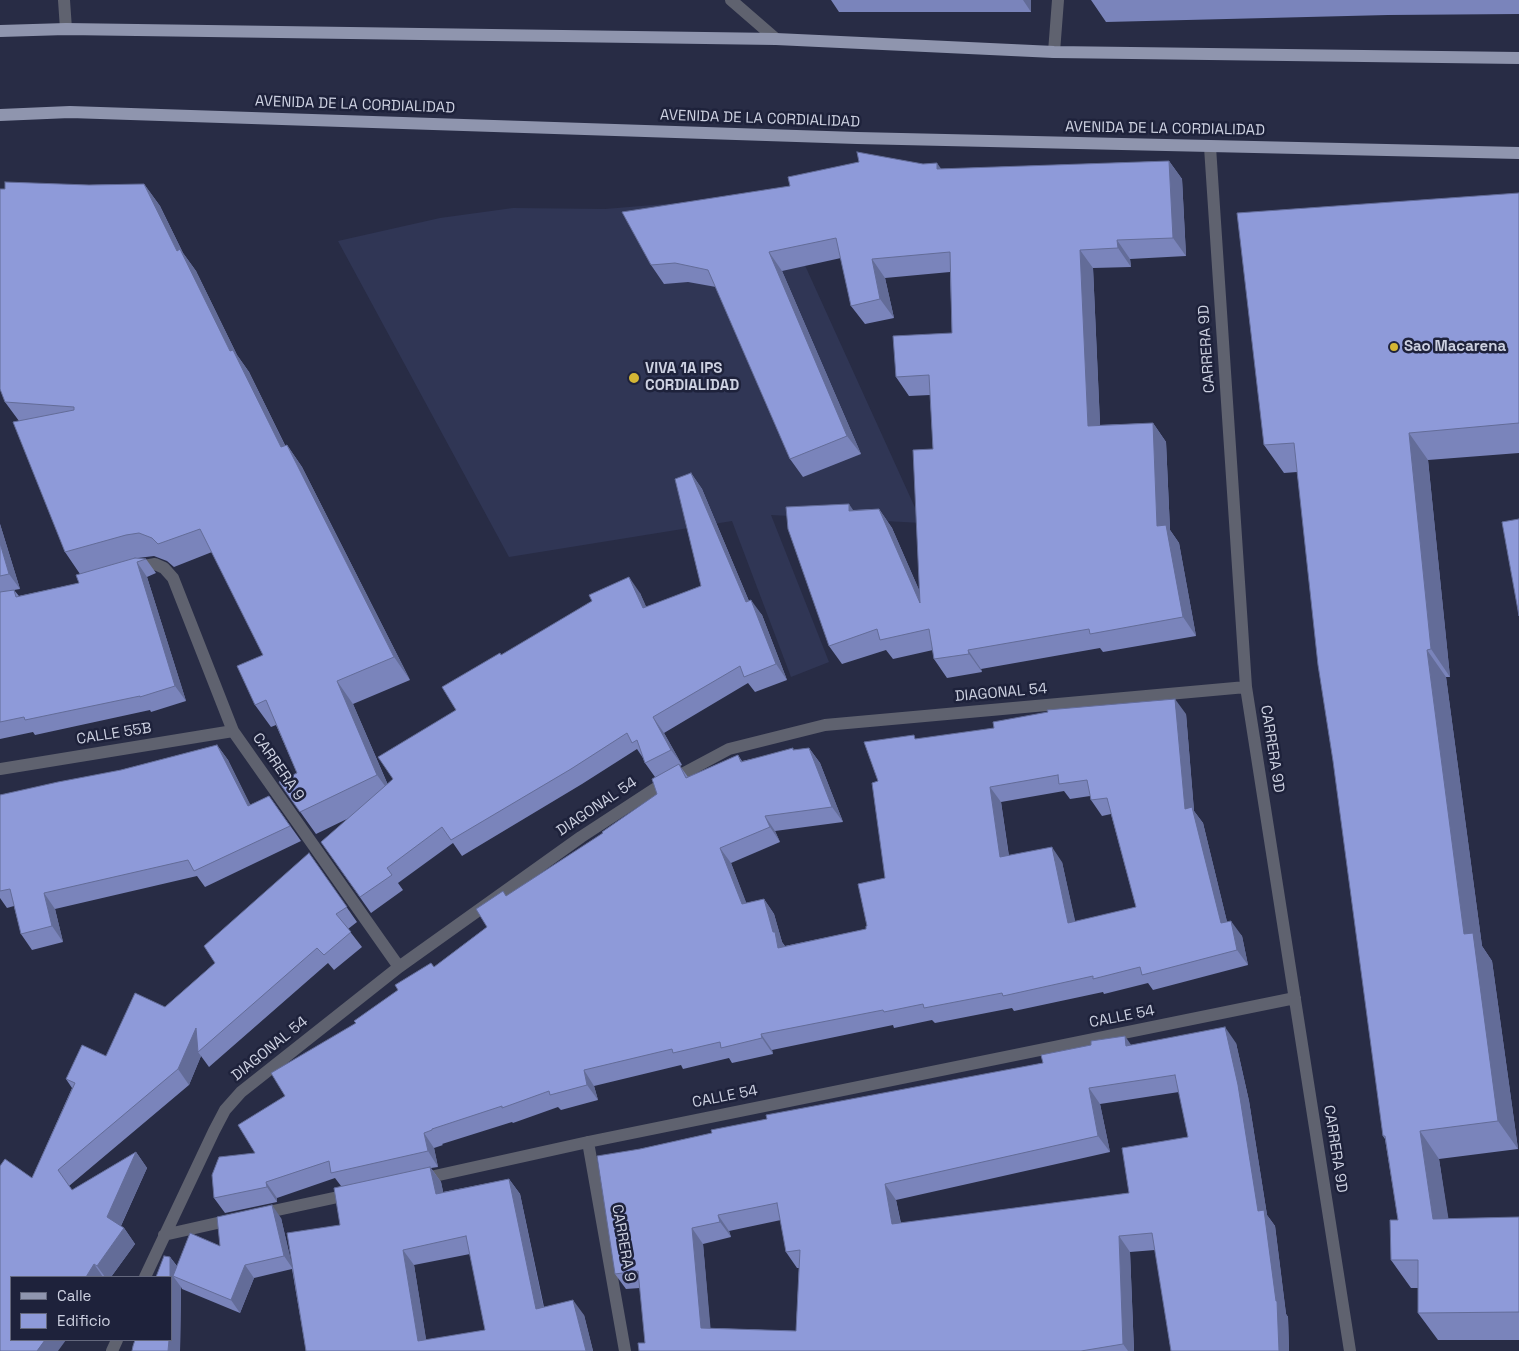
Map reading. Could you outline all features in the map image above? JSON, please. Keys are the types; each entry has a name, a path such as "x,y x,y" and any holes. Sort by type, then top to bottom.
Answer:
{"main road":[{"path":"0,31 66,29 776,39 1054,52 1519,58"},
{"name":"AVENIDA DE LA CORDIALIDAD","path":"0,115 80,112 847,138 1519,153"}],"street":[{"path":"64,0 66,29"},
{"path":"731,0 776,39"},
{"path":"1054,52 1058,0"},
{"name":"CARRERA 9D","path":"1210,147 1246,687 1350,1351"},
{"name":"CARRERA 9","path":"118,572 156,564 164,568 173,578 233,731 398,966"},
{"name":"DIAGONAL 54","path":"145,1276 214,1131 226,1110 242,1092 398,966 581,837 656,788 729,749 824,725 1246,687"},
{"name":"CALLE 55B","path":"0,769 233,731"},
{"name":"CALLE 54","path":"405,1182 588,1142 1295,998"},
{"name":"CARRERA 9","path":"588,1142 625,1351"},
{"path":"164,1235 366,1190"}],"shaded area":[{"name":"VIVA 1A IPS CORDIALIDAD","path":"773,195 922,523 771,515 829,662 791,677 732,521 509,557 338,241 440,218 513,208 605,209"}],"building":[{"path":"857,152 923,164 937,163 937,169 1169,161 1173,238 1117,240 1118,248 1080,250 1088,426 1153,423 1157,526 1166,525 1183,617 1090,634 1089,629 968,650 969,654 934,659 929,629 880,640 877,629 829,646 788,529 786,507 849,504 849,511 879,509 920,603 913,450 933,449 929,375 896,377 893,336 952,333 950,252 872,259 880,299 851,306 836,238 769,252 847,436 790,459 708,270 675,263 651,265 622,212 790,186 788,177 859,162"},
{"path":"5,182 89,185 144,184 177,251 180,249 230,351 233,350 281,447 287,445 394,657 337,681 377,775 300,812 279,782 297,773 266,700 255,705 237,666 263,655 200,529 158,544 152,538 139,533 65,552 13,422 74,410 74,407 5,402 0,389 0,189 5,189"},
{"path":"1519,193 1519,423 1409,433 1431,649 1427,650 1464,934 1473,933 1498,1121 1420,1131 1433,1219 1519,1217 1519,1312 1418,1313 1418,1260 1391,1260 1390,1220 1398,1220 1385,1136 1383,1136 1333,761 1318,665 1294,443 1264,445 1237,213"},
{"path":"691,473 746,602 751,600 776,664 744,677 740,666 653,717 671,750 645,763 637,740 632,743 627,733 571,769 451,840 442,827 387,868 392,875 360,897 321,842 393,779 378,757 456,710 442,687 500,653 501,655 592,601 589,595 629,577 643,608 701,586 675,479"},
{"path":"1519,519 1519,616 1502,522"},
{"path":"0,543 9,574 0,576"},
{"path":"135,558 146,559 137,562 175,686 140,697 25,720 24,717 0,722 0,592 14,590 16,597 79,583 76,575"},
{"path":"1175,699 1185,809 1192,807 1221,923 1231,921 1237,950 1142,975 1140,967 1093,979 1093,976 1003,996 1002,993 924,1008 923,1004 884,1012 883,1010 761,1034 762,1038 721,1048 720,1042 673,1053 672,1049 584,1070 587,1085 550,1095 549,1091 424,1133 428,1151 331,1173 329,1161 266,1182 267,1187 214,1198 212,1175 219,1157 255,1153 238,1125 285,1096 271,1073 356,1023 354,1021 398,990 395,985 431,963 434,967 487,927 476,909 503,891 506,896 603,833 657,794 652,779 679,764 686,778 738,755 741,762 793,748 793,750 809,748 832,807 765,816 770,827 720,848 742,904 764,899 773,932 775,932 778,948 866,929 867,926 858,884 885,878 872,783 878,781 864,742 914,735 915,739 994,728 993,722 1048,712 1047,710","holes":["1058,775 1059,784 1087,780 1091,800 1107,798 1136,907 1068,923 1052,847 1000,857 990,787"]},
{"path":"217,745 248,806 269,796 290,826 194,871 188,860 44,893 52,926 21,934 10,889 0,891 0,795 121,770"},
{"path":"309,853 347,907 336,914 351,932 324,955 317,948 198,1052 196,1028 178,1069 58,1170 72,1190 136,1152 107,1217 124,1228 97,1266 94,1264 87,1276 10,1276 10,1341 44,1341 37,1351 0,1351 0,1166 5,1159 32,1178 75,1083 66,1079 82,1045 106,1056 135,993 165,1007 215,963 204,946"},
{"path":"1225,1027 1238,1085 1258,1211 1264,1210 1277,1301 1279,1351 1171,1351 1152,1233 1119,1236 1123,1344 1081,1351 639,1351 638,1343 645,1343 638,1271 615,1274 597,1156 640,1149 712,1133 711,1130 767,1119 766,1115 1043,1063 1041,1055 1091,1045 1091,1041 1125,1036 1126,1046","holes":["1175,1075 1188,1137 1122,1148 1129,1193 892,1224 885,1184 1098,1136 1089,1088","777,1203 786,1252 800,1250 796,1331 701,1328 692,1228 720,1222 718,1215"]},
{"path":"430,1167 436,1194 509,1179 536,1309 573,1300 586,1351 306,1351 287,1233 340,1225 334,1188","holes":["466,1236 485,1330 418,1341 403,1250"]},
{"path":"272,1205 284,1256 245,1265 231,1300 173,1276 190,1233 220,1246 217,1217"},
{"path":"164,1256 170,1257 170,1276 156,1276"},
{"path":"135,1341 169,1341 168,1351 132,1351"}],"place":[{"name":"Sao Macarena","path":"1394,347"},
{"name":"VIVA 1A IPS CORDIALIDAD","path":"634,378"}]}
